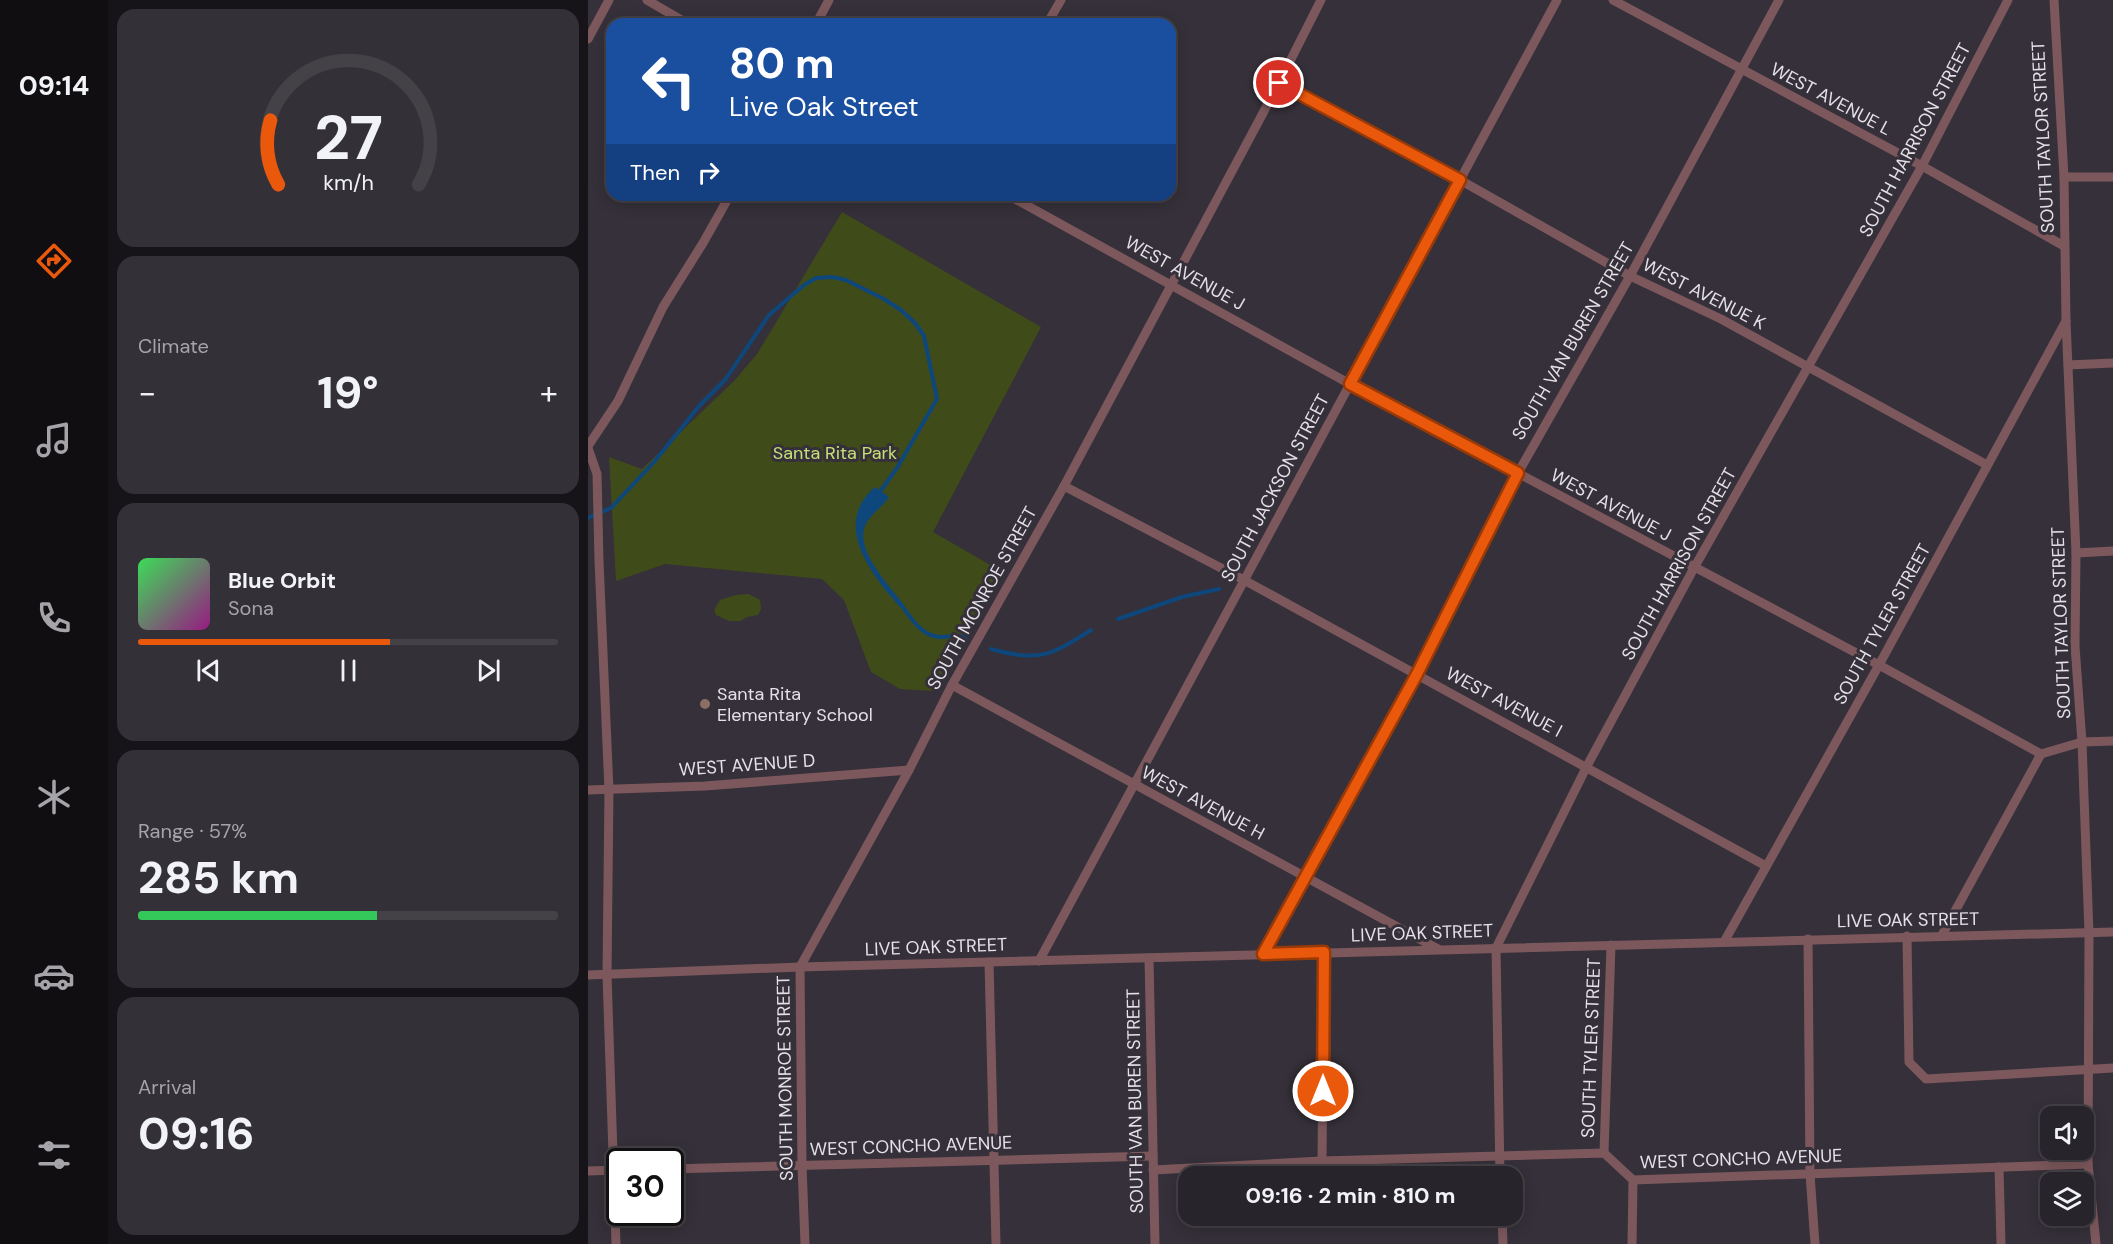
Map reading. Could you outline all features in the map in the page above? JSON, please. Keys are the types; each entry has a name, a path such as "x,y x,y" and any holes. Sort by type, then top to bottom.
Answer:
{"street":[{"path":"588,39 609,0"},
{"path":"647,0 678,18"},
{"path":"819,18 829,0"},
{"path":"1050,18 1060,0"},
{"name":"SOUTH MONROE STREET","path":"805,1244 800,967 909,770 952,685 1064,486 1321,0"},
{"name":"SOUTH JACKSON STREET","path":"1039,961 1557,0"},
{"name":"WEST AVENUE L","path":"1613,0 1922,166 2064,246"},
{"name":"SOUTH VAN BUREN STREET","path":"1263,954 1417,674 1518,473 1630,276 1779,0"},
{"name":"SOUTH HARRISON STREET","path":"1499,1166 1496,948 1587,766 1694,568 1922,166 2007,0"},
{"name":"SOUTH TAYLOR STREET","path":"2054,0 2064,177 2066,321 2076,553 2074,646 2082,742 2088,933 2090,1071 2088,1164 2096,1244"},
{"name":"WEST AVENUE K","path":"1279,83 1460,180 1630,276 1808,366 1987,465"},
{"path":"2064,177 2113,177"},
{"path":"616,1148 607,975 609,790 597,474 588,447 618,401 663,307 727,201"},
{"name":"WEST AVENUE J","path":"1019,201 1350,384 1879,665 2041,754"},
{"name":"SOUTH TYLER STREET","path":"1724,942 1879,665 2066,321"},
{"path":"2068,365 2113,363"},
{"name":"WEST AVENUE I","path":"1064,486 1244,580 1766,866"},
{"path":"2076,553 2113,551"},
{"path":"588,563 599,561"},
{"name":"WEST AVENUE H","path":"952,685 1439,949"},
{"path":"1942,935 2041,754 2082,742 2113,741"},
{"name":"WEST AVENUE D","path":"588,790 705,786 909,770"},
{"name":"LIVE OAK STREET","path":"588,975 1324,952 2113,932"},
{"path":"1907,936 1910,1062 1926,1079 2113,1068"},
{"path":"1808,939 1810,1174 1815,1244"},
{"name":"SOUTH TYLER STREET","path":"1604,1153 1611,945"},
{"path":"1323,1161 1324,952"},
{"name":"SOUTH VAN BUREN STREET","path":"1149,958 1155,1244"},
{"path":"989,962 996,1244"},
{"path":"1154,1170 1323,1161 1604,1153"},
{"name":"WEST CONCHO AVENUE","path":"1604,1153 1633,1180 2088,1164"},
{"name":"WEST CONCHO AVENUE","path":"684,1169 1153,1156"},
{"path":"1999,1167 2001,1244"},
{"path":"588,1171 606,1170"},
{"path":"1632,1244 1633,1180"},
{"path":"616,1226 616,1244"},
{"path":"1502,1226 1503,1244"}],"green space":[{"name":"Santa Rita Park","path":"842,212 1041,327 933,532 999,570 936,691 900,689 871,672 844,600 822,579 665,564 616,581 609,457 642,469 734,381 757,354"},
{"path":"749,594 760,600 761,609 758,615 741,621 729,621 716,615 714,610 720,600"}],"water":[{"path":"875,487 889,497 865,526 863,536 865,546 875,568 903,604 901,608 868,566 856,534 856,517 862,502"}],"waterway":[{"path":"588,518 611,508 654,462 700,405 725,380 769,315 804,285 816,278 832,277 846,280 884,299 901,310 915,323 924,336 937,399 897,468 879,493"},
{"path":"1118,619 1182,597 1219,589"},
{"path":"900,603 923,631 936,636 966,638"},
{"path":"991,649 1022,655 1044,654 1065,646 1091,630"}],"place":[{"name":"Santa Rita Elementary School","path":"705,704"}],"route":[{"path":"1279,83 1460,180 1350,384 1518,473 1417,674 1263,954 1324,952 1323,1091"}]}
